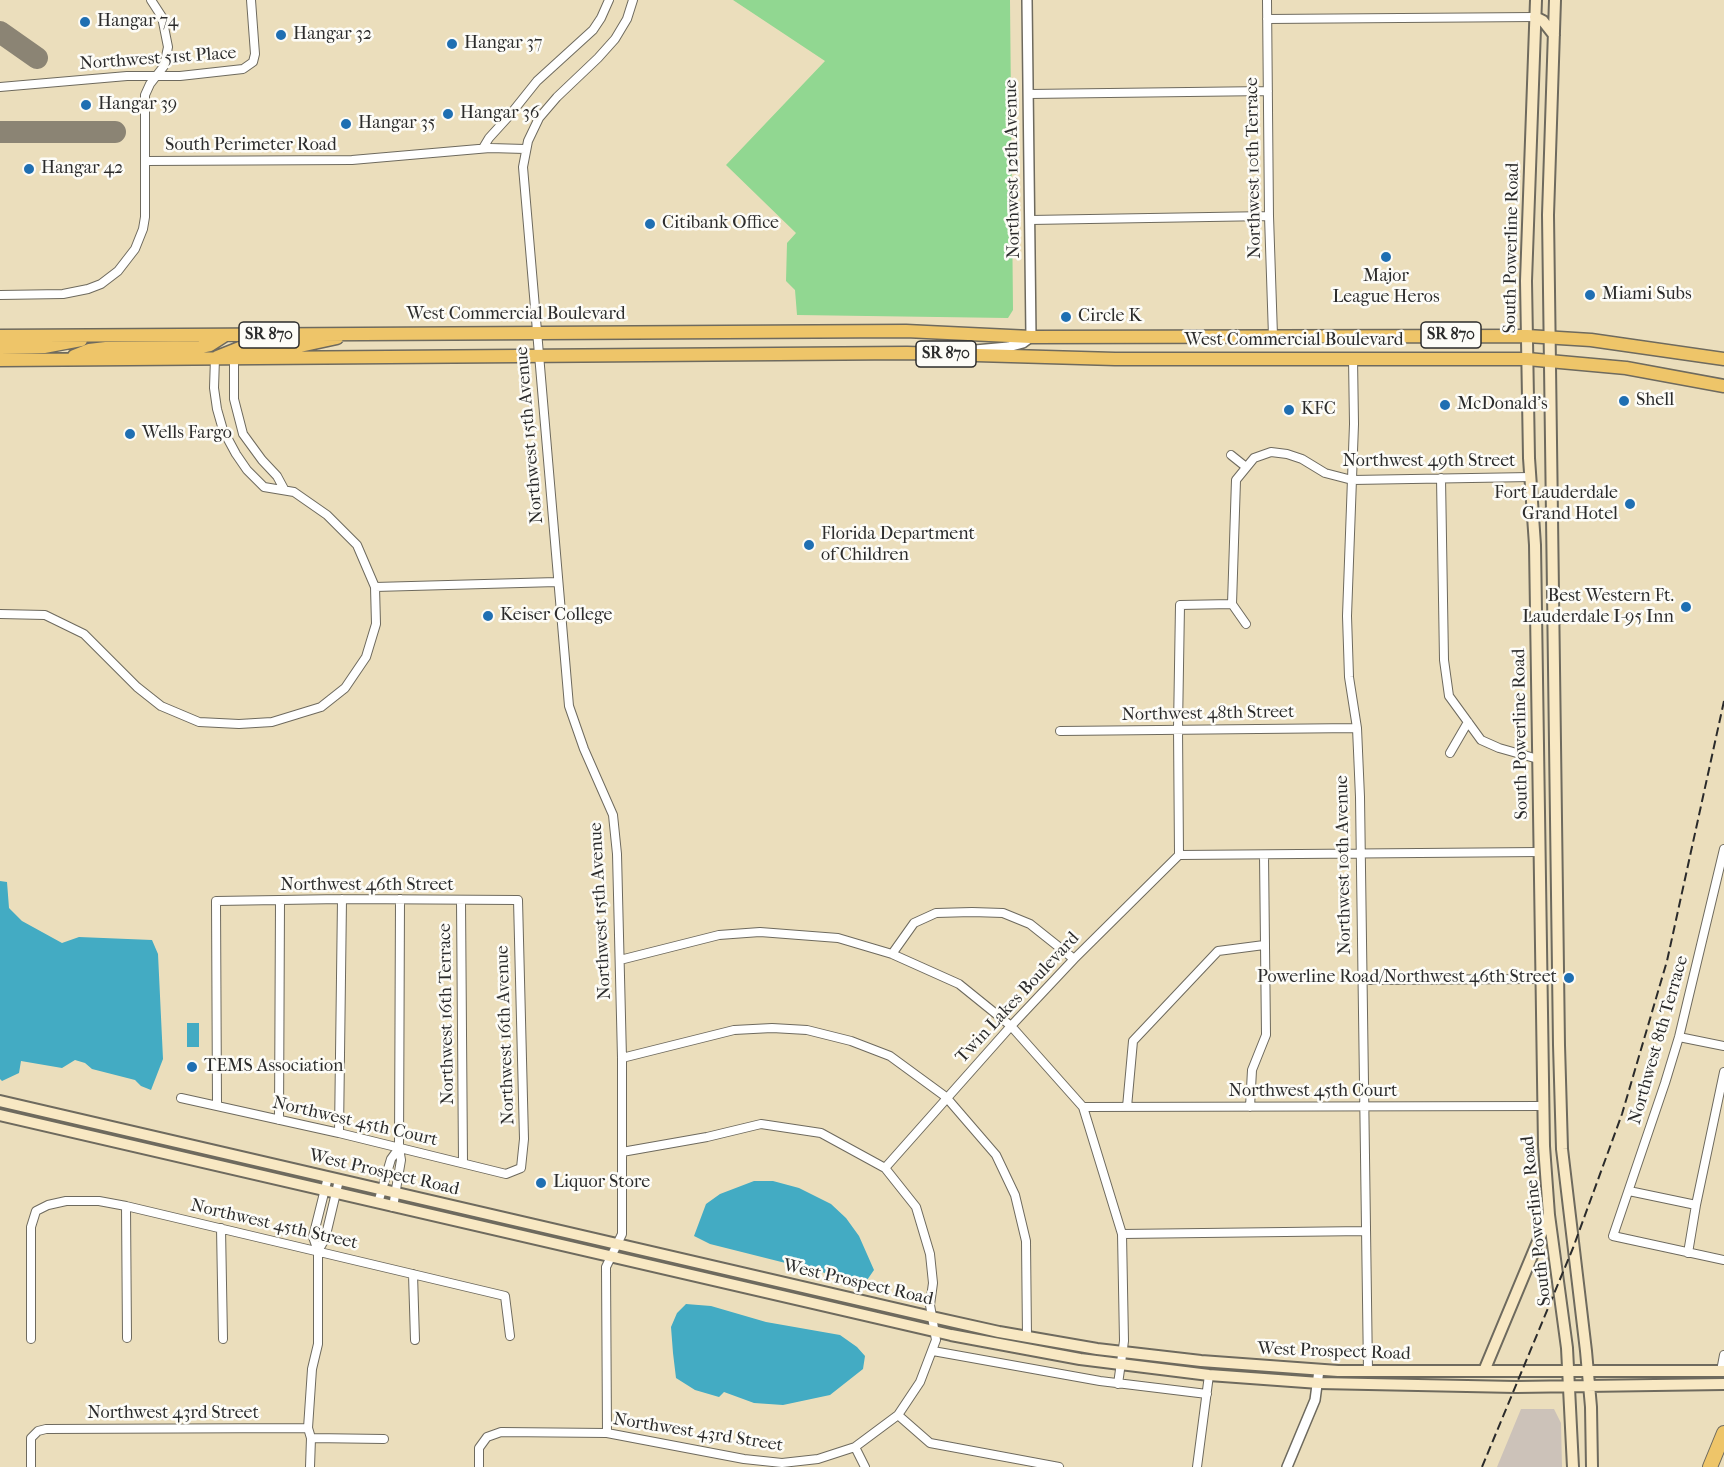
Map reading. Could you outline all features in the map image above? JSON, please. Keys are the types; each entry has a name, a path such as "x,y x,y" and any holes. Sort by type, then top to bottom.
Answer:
{"highway":[{"name":"West Commercial Boulevard","path":"0,336 906,331 1031,337 1527,336 1615,343 1724,359"},
{"path":"215,358 242,347 300,346 353,334"},
{"path":"64,359 89,350 106,348 200,347 210,345 225,335"},
{"path":"0,348 50,347 100,336"},
{"path":"1058,358 1061,347 1066,344 1126,344 1176,340 1194,336"},
{"name":"West Commercial Boulevard","path":"0,360 933,354 1115,359 1527,359 1626,368 1724,386"},
{"path":"1710,1467 1724,1433"}],"main road":[{"name":"South Powerline Road","path":"1536,0 1526,247 1527,359 1535,545 1545,1164 1568,1370 1573,1467"},
{"name":"South Powerline Road","path":"1553,1 1548,215 1558,999 1563,1161 1589,1386 1592,1467"},
{"path":"1535,17 1543,21 1554,35"},
{"path":"1538,759 1556,765"},
{"path":"1542,955 1552,975 1558,980"},
{"path":"1543,980 1558,999"},
{"name":"West Prospect Road","path":"0,1101 1027,1337 1201,1361 1319,1370 1722,1371"},
{"name":"West Prospect Road","path":"0,1115 1024,1350 1209,1376 1319,1383 1451,1386 1724,1384"},
{"path":"1484,1371 1549,1215"}],"street":[{"path":"145,161 145,95 166,62 167,41 160,12 151,0"},
{"name":"Northwest 51st Place","path":"0,87 127,76 180,76 243,69 250,65 255,54 250,0"},
{"path":"483,148 537,81 593,30 602,18 609,0"},
{"name":"Northwest 15th Avenue","path":"607,1433 606,1267 622,1234 622,1058 617,854 613,816 584,749 569,706 523,175 525,149 530,133 544,111 615,39 627,19 633,0"},
{"name":"Northwest 12th Avenue","path":"1027,0 1031,337"},
{"name":"Northwest 10th Terrace","path":"1267,0 1269,216 1273,336"},
{"path":"1267,19 1535,17"},
{"path":"1029,94 1269,91"},
{"name":"South Perimeter Road","path":"0,295 75,293 101,284 118,271 131,255 143,229 145,161 376,159 483,148 525,149"},
{"path":"1030,220 1269,216"},
{"name":"West Commercial Boulevard","path":"933,354 1008,347 1023,343 1031,337"},
{"path":"0,614 45,615 84,633 137,687 160,706 199,722 239,724 272,722 321,707 345,688 366,657 376,624 375,587 357,545 327,515 294,492 264,487 247,470 228,442 215,402 215,358"},
{"path":"234,358 234,399 243,434 261,460 277,476 284,489"},
{"name":"Northwest 10th Avenue","path":"1353,358 1352,480 1347,616 1349,677 1357,728 1361,853 1368,1371"},
{"name":"Northwest 49th Street","path":"1232,604 1236,480 1254,458 1271,452 1279,453 1302,459 1325,473 1352,480 1531,477"},
{"path":"1231,455 1246,467"},
{"path":"1441,478 1444,660 1449,696 1481,740 1499,748 1538,759"},
{"path":"375,587 557,582"},
{"path":"1246,624 1232,604 1180,605 1179,855 1540,852"},
{"path":"1450,753 1468,722"},
{"name":"Northwest 48th Street","path":"1060,731 1178,728 1357,728"},
{"name":"Northwest 8th Terrace","path":"1688,1253 1613,1236 1679,1037 1724,849"},
{"name":"Twin Lakes Boulevard","path":"885,1168 1011,1026 1074,959 1179,855"},
{"path":"1250,1107 1252,1071 1266,1035 1264,855"},
{"path":"339,1133 342,899"},
{"path":"393,1207 401,1160 399,1148 400,899"},
{"name":"Northwest 46th Street","path":"217,1105 216,901 518,900"},
{"name":"Northwest 16th Avenue","path":"518,900 524,1139 521,1168"},
{"path":"279,1120 280,901"},
{"name":"Northwest 16th Terrace","path":"461,901 463,1163"},
{"path":"892,954 914,923 936,913 972,912 1003,913 1030,924 1074,959"},
{"path":"620,960 719,935 760,932 838,938 892,954 960,984 1011,1026 1083,1107 1122,1234 1123,1352 1118,1384"},
{"path":"1127,1107 1133,1041 1218,951 1264,945"},
{"path":"1362,980 1543,980"},
{"path":"622,1058 734,1030 772,1028 807,1030 850,1041 890,1056 946,1098 996,1155 1015,1195 1026,1241 1027,1337"},
{"path":"1679,1037 1724,1046"},
{"path":"1724,1072 1688,1253 1724,1260"},
{"name":"Northwest 45th Court","path":"181,1098 339,1133 506,1174 521,1168"},
{"name":"Northwest 45th Court","path":"1083,1107 1544,1106"},
{"path":"622,1152 707,1137 761,1124 821,1133 885,1168"},
{"path":"378,1203 391,1159 399,1148"},
{"name":"Northwest 43rd Street","path":"479,1467 479,1448 487,1437 501,1432 607,1433 782,1465 818,1460 855,1447 898,1415 920,1382 936,1340 930,1305 933,1283 930,1254 916,1207 885,1168"},
{"path":"310,1467 311,1438 308,1428 312,1369 318,1344 318,1251 313,1237 333,1178"},
{"path":"1629,1191 1696,1205"},
{"name":"Northwest 45th Street","path":"31,1339 31,1227 36,1211 48,1204 66,1201 99,1201 126,1206 505,1296 510,1336"},
{"path":"126,1206 127,1338"},
{"path":"221,1228 223,1339"},
{"path":"1122,1234 1366,1231"},
{"path":"413,1274 415,1340"},
{"path":"933,1351 1118,1384 1207,1394"},
{"path":"1722,1371 1724,1355"},
{"path":"1287,1467 1315,1401 1319,1370"},
{"path":"1197,1467 1209,1376"},
{"path":"898,1415 930,1443 1059,1467"},
{"name":"Northwest 43rd Street","path":"31,1467 31,1438 38,1431 46,1429 308,1428"},
{"path":"311,1438 384,1439"},
{"path":"855,1447 865,1467"}],"shaded area":[{"path":"1521,1409 1554,1409 1561,1423 1562,1467 1497,1467"}],"green space":[{"path":"733,0 1010,0 1013,310 1008,318 797,315 795,290 786,281 787,243 796,233 726,165 825,61"}],"water":[{"path":"0,881 7,882 9,908 22,921 62,943 79,937 152,940 158,954 163,1059 151,1090 141,1086 135,1080 92,1069 85,1063 75,1060 62,1068 21,1061 19,1073 2,1081 0,1079"},
{"path":"187,1023 199,1023 199,1047 187,1047"},
{"path":"754,1181 773,1181 799,1188 831,1204 846,1218 859,1236 874,1270 865,1283 710,1244 694,1236 706,1204 720,1194"},
{"path":"686,1304 711,1306 766,1322 840,1335 865,1356 863,1369 830,1395 783,1405 754,1403 724,1392 719,1397 695,1390 676,1378 673,1353 671,1327 677,1313"}],"taxiway":[{"path":"0,32 37,58"},
{"path":"0,132 115,132"}],"railway":[{"path":"1482,1467 1573,1248 1622,1114 1667,961 1724,701"}],"place":[{"name":"Hangar 74","path":"85,22"},
{"name":"Hangar 32","path":"281,35"},
{"name":"Hangar 37","path":"452,44"},
{"name":"Hangar 39","path":"86,105"},
{"name":"Hangar 36","path":"448,114"},
{"name":"Hangar 35","path":"346,124"},
{"name":"Hangar 42","path":"29,169"},
{"name":"Citibank Office","path":"650,224"},
{"name":"Major League Heros","path":"1386,257"},
{"name":"Miami Subs","path":"1590,295"},
{"name":"Circle K","path":"1066,317"},
{"name":"Shell","path":"1624,401"},
{"name":"McDonald's","path":"1445,405"},
{"name":"KFC","path":"1289,410"},
{"name":"Wells Fargo","path":"130,434"},
{"name":"Fort Lauderdale Grand Hotel","path":"1630,504"},
{"name":"Florida Department of Children","path":"809,545"},
{"name":"Best Western Ft. Lauderdale I-95 Inn","path":"1686,607"},
{"name":"Keiser College","path":"488,616"},
{"name":"Powerline Road/Northwest 46th Street","path":"1569,978"},
{"name":"TEMS Association","path":"192,1067"},
{"name":"Liquor Store","path":"541,1183"}]}
